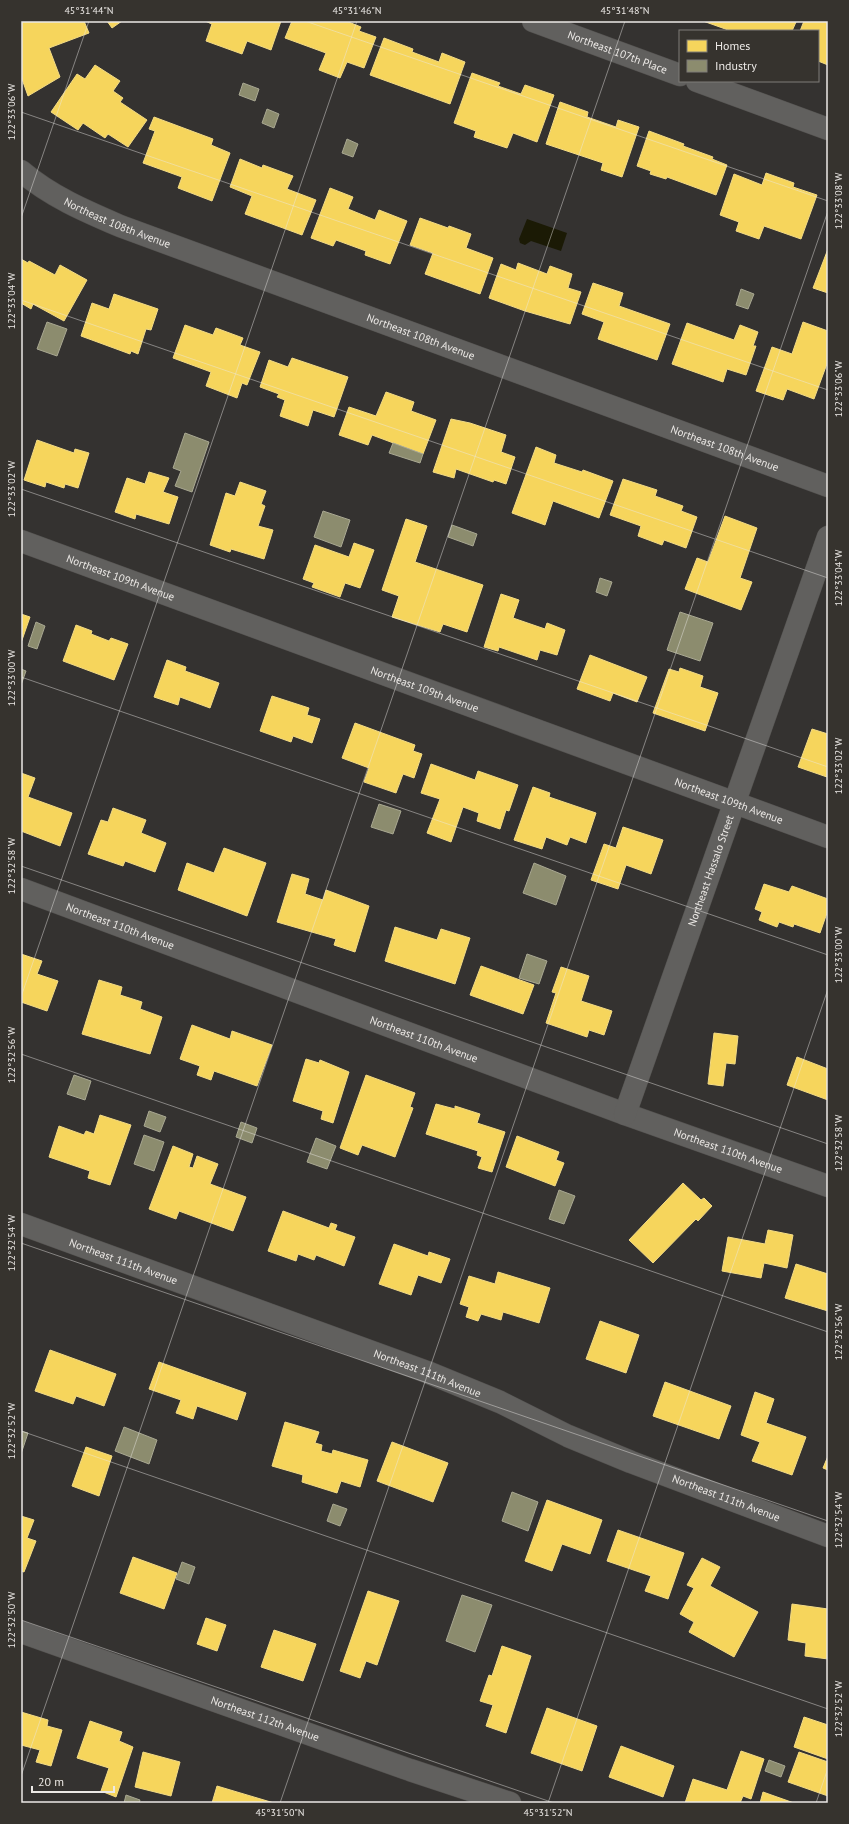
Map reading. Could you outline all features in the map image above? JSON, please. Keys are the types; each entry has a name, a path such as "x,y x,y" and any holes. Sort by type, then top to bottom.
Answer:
{"street":[{"name":"Northeast 107th Place","path":"533,21 679,75"},
{"path":"700,82 828,129"},
{"name":"Northeast 108th Avenue","path":"21,171 30,179 68,202 120,226 828,486"},
{"name":"Northeast Hassalo Street","path":"625,1114 736,803 828,536"},
{"name":"Northeast 109th Avenue","path":"21,541 828,837"},
{"name":"Northeast 110th Avenue","path":"21,889 625,1114 828,1186"},
{"name":"Northeast 111th Avenue","path":"21,1224 427,1372 500,1402 568,1436 630,1462 828,1536"},
{"name":"Northeast 112th Avenue","path":"21,1632 403,1767 510,1803"}],"shaded area":[{"path":"527,219 567,233 561,251 531,241 525,245 520,243 519,239"}],"building: Homes":[{"path":"21,21 84,21 89,33 49,48 60,77 28,96 21,76"},
{"path":"107,21 122,21 112,28"},
{"path":"205,21 281,21 271,50 247,41 242,54 206,41 212,24"},
{"path":"292,21 346,21 361,27 359,31 376,37 364,68 347,62 340,78 319,70 326,53 285,38"},
{"path":"703,21 796,22 792,30 728,30"},
{"path":"804,21 828,21 828,65 819,61 819,30 800,30"},
{"path":"384,38 413,49 412,52 439,62 442,53 465,62 450,104 370,75"},
{"path":"95,65 120,81 113,91 123,98 120,102 147,120 128,147 108,134 105,138 83,123 78,130 51,112 77,74 85,79"},
{"path":"472,73 500,83 498,86 521,94 525,85 554,95 537,142 513,133 507,148 474,137 476,131 454,123"},
{"path":"560,102 588,112 587,117 616,127 618,120 639,127 622,177 601,170 603,163 546,144"},
{"path":"154,117 213,139 211,145 230,153 212,201 178,188 182,177 143,163 155,131 149,129"},
{"path":"649,131 684,144 683,146 713,157 712,159 727,165 716,195 667,177 666,179 650,174 651,171 637,166"},
{"path":"240,159 262,168 263,165 293,176 287,189 316,200 302,235 245,214 252,196 230,187"},
{"path":"766,173 794,183 793,187 817,195 801,239 764,226 759,239 736,231 739,222 720,215 734,174 762,185"},
{"path":"330,188 353,197 348,209 375,220 379,210 407,221 390,264 365,255 366,251 336,240 333,246 311,238"},
{"path":"420,218 471,234 466,248 493,258 480,294 425,274 433,253 410,245"},
{"path":"828,249 828,293 813,288"},
{"path":"21,259 28,263 29,261 55,275 60,265 87,280 64,321 33,304 31,309 21,303"},
{"path":"518,263 547,274 550,266 572,274 568,288 581,292 570,324 525,311 489,298 501,264 516,270"},
{"path":"593,283 623,293 619,306 670,324 657,360 598,339 604,322 582,314"},
{"path":"114,294 158,309 151,330 146,329 138,354 131,351 130,354 81,336 92,303 109,309"},
{"path":"803,322 828,331 828,361 814,399 787,389 783,400 756,391 772,347 792,354"},
{"path":"687,323 734,340 740,325 758,332 753,346 756,346 746,375 727,369 723,382 672,364"},
{"path":"185,325 213,335 216,328 243,338 240,345 260,352 247,385 242,383 237,398 206,386 211,372 173,358"},
{"path":"292,358 348,377 334,417 313,410 308,426 280,416 285,400 277,397 279,394 260,387 269,360 288,367"},
{"path":"386,392 414,402 411,411 436,420 423,454 372,435 368,445 339,435 349,407 376,416"},
{"path":"451,419 470,423 506,435 501,452 515,457 506,484 494,480 493,482 456,469 454,478 433,472"},
{"path":"37,440 74,453 75,449 89,453 78,488 65,484 64,488 46,482 45,487 24,480"},
{"path":"536,447 556,455 554,463 582,472 583,470 613,481 599,518 553,501 545,525 512,513"},
{"path":"149,472 169,478 163,492 178,497 169,524 136,514 135,519 115,512 127,478 145,484"},
{"path":"623,479 657,490 655,496 683,506 681,511 697,517 686,548 664,540 662,545 638,536 641,526 610,515"},
{"path":"240,482 266,491 261,504 265,506 258,526 273,530 264,559 231,549 230,552 210,545 226,493 235,496"},
{"path":"725,516 757,528 740,578 752,582 741,610 685,589 697,558 708,562"},
{"path":"406,519 427,526 415,562 483,585 467,632 443,624 440,632 392,617 399,596 382,590"},
{"path":"354,543 374,550 360,588 345,583 340,597 312,587 314,583 303,579 315,545 349,557"},
{"path":"501,594 519,600 513,618 545,629 547,623 565,630 557,655 540,650 537,660 499,647 498,651 484,647"},
{"path":"21,614 30,617 21,643"},
{"path":"76,625 92,631 91,634 109,641 111,638 128,644 114,680 63,661"},
{"path":"590,655 647,677 637,702 613,693 610,701 577,689"},
{"path":"167,660 186,667 185,671 219,683 210,708 180,697 178,705 154,697"},
{"path":"680,668 703,676 700,687 718,693 705,731 653,713 669,669 679,672"},
{"path":"272,696 309,708 307,715 320,719 312,743 293,736 291,742 260,731"},
{"path":"355,723 415,745 413,751 422,754 414,778 403,774 396,793 364,782 369,768 342,758"},
{"path":"812,729 828,734 827,777 798,767"},
{"path":"431,764 475,780 478,771 518,785 509,811 506,810 500,829 477,821 479,813 463,807 451,842 427,833 440,799 421,793"},
{"path":"21,773 35,778 28,797 72,813 60,846 21,831"},
{"path":"533,787 550,793 549,797 596,813 586,843 570,837 567,845 546,837 542,849 514,840"},
{"path":"113,808 146,820 141,833 166,843 155,872 125,861 123,866 88,854 101,820 108,822"},
{"path":"623,827 663,840 651,874 626,865 618,889 591,880 604,844 616,848"},
{"path":"224,848 266,863 247,916 178,890 187,863 214,873"},
{"path":"292,874 309,879 305,894 323,900 326,890 369,906 355,952 334,945 336,939 277,922"},
{"path":"764,884 789,892 792,886 828,899 828,910 820,933 794,924 793,927 779,922 777,927 759,920 762,912 755,909"},
{"path":"395,927 437,940 441,929 470,938 455,984 385,961"},
{"path":"21,954 42,961 37,974 58,981 47,1011 21,1002"},
{"path":"481,966 534,985 523,1014 470,995"},
{"path":"561,967 589,976 581,1001 612,1011 604,1035 589,1030 587,1037 546,1023 556,993 552,992"},
{"path":"99,980 122,987 120,995 142,1002 140,1009 162,1017 150,1054 82,1034"},
{"path":"192,1025 230,1039 232,1031 272,1045 257,1086 214,1071 211,1080 197,1075 200,1066 180,1059"},
{"path":"714,1033 738,1036 735,1064 726,1063 723,1086 708,1084"},
{"path":"797,1057 828,1069 828,1100 787,1085"},
{"path":"306,1059 319,1063 320,1060 349,1072 333,1123 321,1119 323,1111 293,1101"},
{"path":"366,1075 415,1093 410,1107 413,1108 395,1157 362,1145 358,1155 340,1148"},
{"path":"436,1104 455,1109 455,1106 480,1114 477,1123 505,1132 492,1172 478,1168 482,1157 477,1155 478,1151 426,1134"},
{"path":"100,1115 131,1125 110,1185 88,1178 90,1171 49,1157 59,1126 84,1135 86,1131 94,1134"},
{"path":"517,1136 559,1152 556,1160 564,1163 555,1186 506,1167"},
{"path":"173,1146 193,1154 189,1167 193,1168 197,1156 218,1164 210,1184 246,1197 233,1231 179,1211 176,1219 149,1209"},
{"path":"683,1183 701,1200 704,1198 712,1206 698,1221 696,1219 653,1263 629,1240"},
{"path":"283,1211 329,1228 331,1223 337,1225 335,1230 355,1237 344,1266 316,1255 314,1260 298,1254 296,1261 268,1251"},
{"path":"768,1230 793,1235 787,1268 764,1263 761,1278 722,1271 728,1237 765,1244"},
{"path":"394,1244 428,1256 429,1252 450,1259 441,1283 418,1275 411,1295 379,1284"},
{"path":"796,1264 828,1274 828,1311 785,1298"},
{"path":"498,1272 550,1288 539,1323 503,1312 501,1320 481,1314 478,1321 466,1317 469,1307 460,1304 469,1276 495,1284"},
{"path":"600,1321 639,1335 626,1373 586,1359"},
{"path":"50,1350 116,1374 104,1406 76,1396 73,1404 35,1391"},
{"path":"159,1362 246,1393 237,1420 197,1406 193,1419 176,1413 181,1400 149,1389"},
{"path":"665,1382 731,1406 719,1439 653,1416"},
{"path":"755,1392 774,1399 766,1423 806,1437 792,1475 752,1461 760,1442 741,1435"},
{"path":"285,1422 319,1432 315,1443 322,1445 321,1451 332,1454 333,1450 368,1460 360,1487 341,1481 337,1493 302,1482 303,1475 272,1466"},
{"path":"392,1442 448,1463 433,1502 377,1481"},
{"path":"86,1447 112,1456 99,1496 72,1486"},
{"path":"828,1456 828,1470 823,1468"},
{"path":"547,1500 602,1520 590,1554 562,1544 552,1571 525,1561"},
{"path":"21,1516 34,1520 27,1538 36,1541 24,1572 21,1571"},
{"path":"618,1530 684,1553 668,1599 645,1591 651,1576 607,1561"},
{"path":"133,1557 177,1573 164,1609 120,1593"},
{"path":"702,1558 720,1567 710,1586 758,1612 734,1657 689,1632 694,1622 680,1614 694,1588 687,1585"},
{"path":"368,1591 399,1601 377,1665 366,1661 360,1678 340,1671"},
{"path":"792,1604 828,1609 828,1659 805,1656 806,1643 788,1640"},
{"path":"206,1618 226,1625 217,1651 197,1644"},
{"path":"274,1630 316,1644 303,1681 261,1667"},
{"path":"502,1646 531,1656 506,1733 486,1726 493,1705 480,1701 489,1675 492,1676"},
{"path":"547,1708 597,1726 582,1771 531,1753"},
{"path":"21,1712 48,1720 47,1726 62,1730 51,1766 36,1762 40,1750 21,1745"},
{"path":"804,1717 828,1725 828,1759 794,1747"},
{"path":"90,1721 122,1732 119,1741 133,1747 116,1797 101,1791 109,1768 77,1758"},
{"path":"621,1746 674,1766 663,1797 609,1777"},
{"path":"741,1751 764,1759 751,1799 743,1796 740,1803 685,1803 693,1779 727,1790"},
{"path":"143,1752 180,1762 171,1796 135,1787"},
{"path":"799,1752 828,1762 828,1796 788,1782"},
{"path":"217,1786 274,1803 212,1803"},
{"path":"763,1792 794,1803 760,1803"}],"building: Industry":[{"path":"243,83 259,89 255,101 239,95"},
{"path":"267,109 279,114 274,128 262,123"},
{"path":"347,139 358,144 353,157 342,153"},
{"path":"741,289 754,294 748,309 736,305"},
{"path":"47,322 67,329 57,356 37,349"},
{"path":"185,433 209,442 192,492 175,486 181,471 173,468"},
{"path":"393,443 423,454 420,463 389,453"},
{"path":"323,511 350,520 341,547 314,537"},
{"path":"452,525 477,534 473,546 448,537"},
{"path":"600,578 612,582 607,596 596,592"},
{"path":"680,612 713,623 700,661 667,650"},
{"path":"36,622 45,626 37,649 28,646"},
{"path":"21,669 26,671 21,685"},
{"path":"379,804 401,811 393,834 371,827"},
{"path":"534,863 566,876 556,905 523,893"},
{"path":"527,954 547,961 539,984 519,978"},
{"path":"74,1075 91,1081 85,1100 67,1094"},
{"path":"149,1111 166,1117 160,1132 144,1126"},
{"path":"241,1122 257,1128 252,1143 236,1137"},
{"path":"144,1135 164,1142 154,1171 134,1164"},
{"path":"316,1138 336,1146 327,1169 307,1162"},
{"path":"559,1190 575,1196 564,1224 549,1219"},
{"path":"124,1427 157,1440 149,1464 115,1451"},
{"path":"21,1431 28,1433 21,1454"},
{"path":"512,1492 538,1502 528,1531 502,1521"},
{"path":"333,1504 347,1509 340,1526 327,1521"},
{"path":"182,1562 195,1567 189,1584 176,1579"},
{"path":"462,1595 492,1605 475,1652 446,1641"},
{"path":"769,1760 785,1766 781,1777 765,1771"},
{"path":"126,1795 140,1800 139,1803 124,1803"}]}
